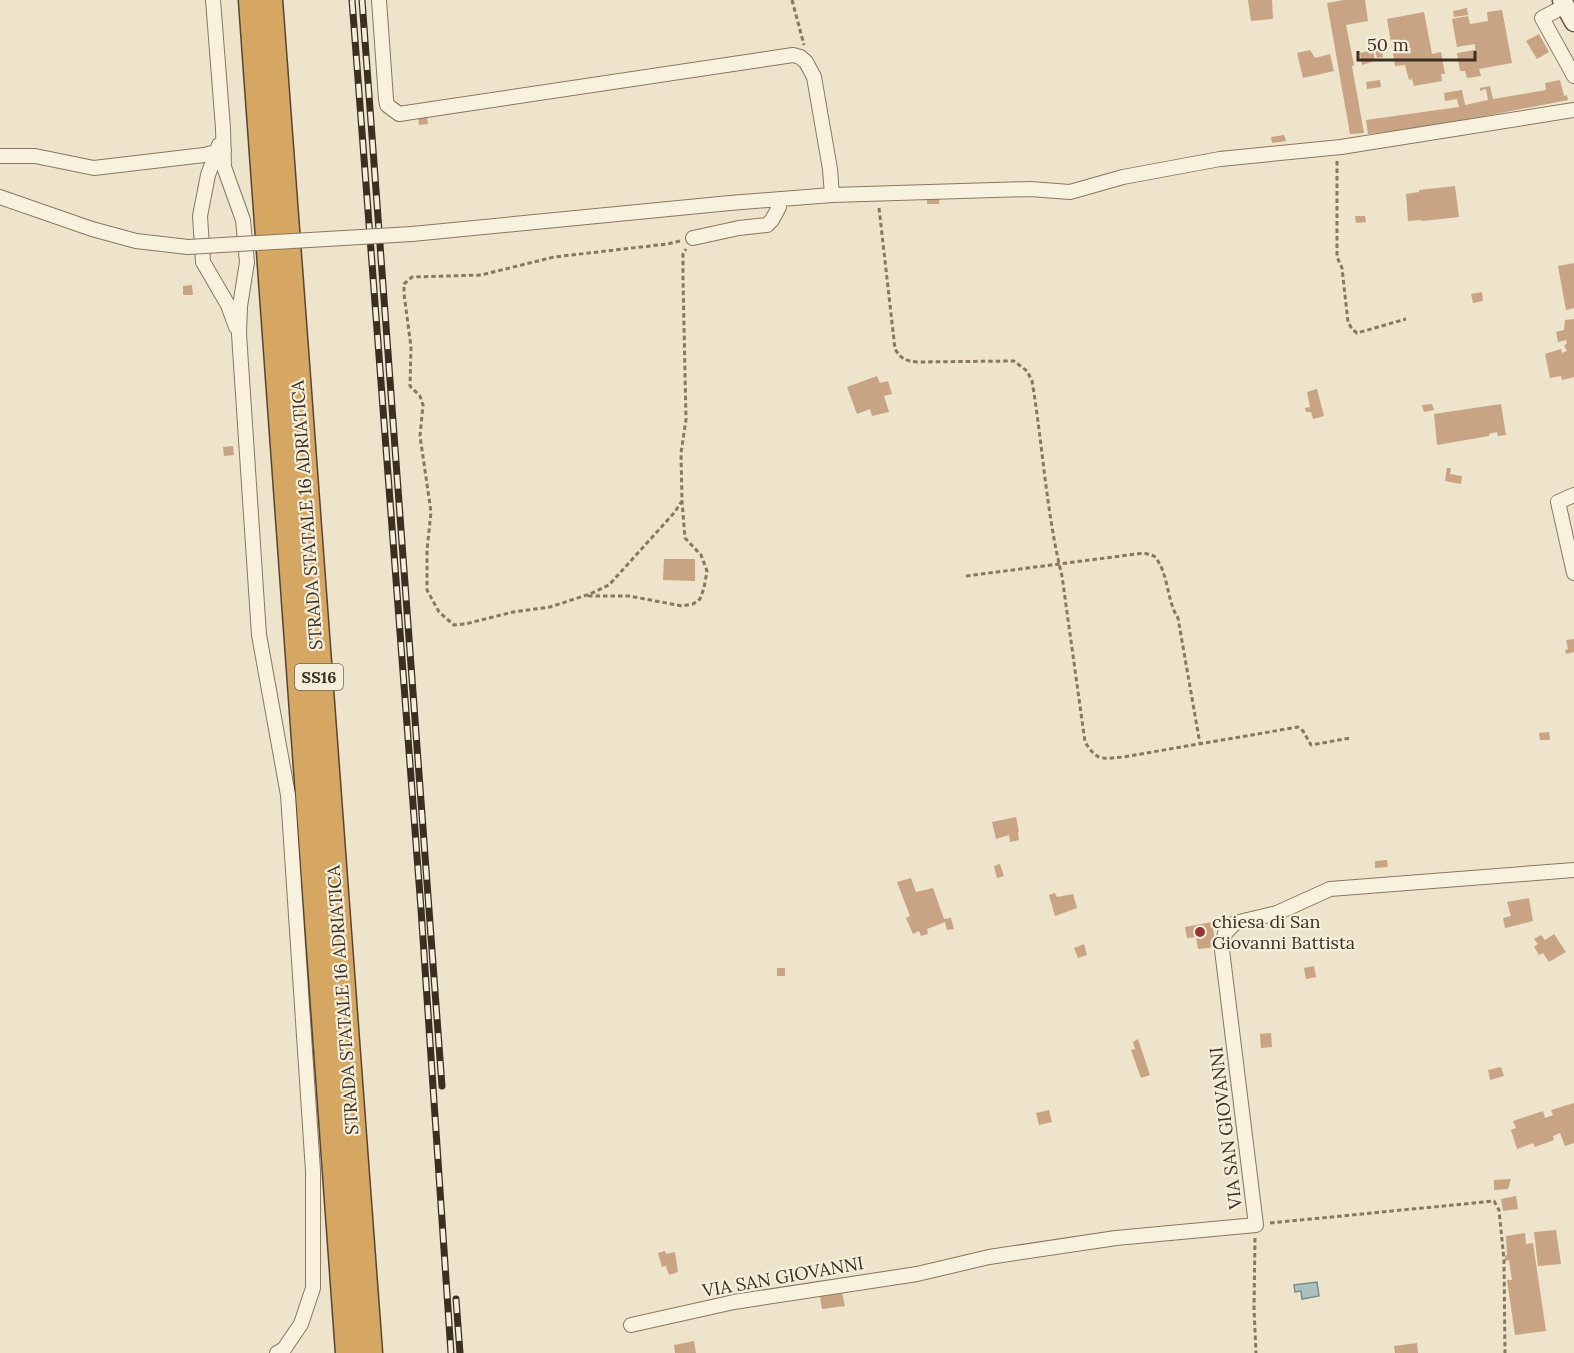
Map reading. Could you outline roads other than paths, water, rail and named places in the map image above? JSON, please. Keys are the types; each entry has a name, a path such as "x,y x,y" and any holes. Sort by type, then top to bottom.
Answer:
{"highway":[{"name":"STRADA STATALE 16 ADRIATICA","path":"251,0 348,1353"},
{"name":"STRADA STATALE 16 ADRIATICA","path":"270,0 369,1353"},
{"path":"338,1353 342,1267"}],"street":[{"path":"213,0 224,128 220,151 208,175 200,216 203,262 228,305 239,334"},
{"path":"379,0 387,105 399,114 793,55 800,57 814,77 830,169 832,195"},
{"path":"1567,9 1542,18 1574,76"},
{"path":"0,196 92,229 136,241 188,247 412,234 832,195 1030,189 1070,192 1123,177 1220,159 1337,147 1506,123 1574,110"},
{"path":"0,156 35,156 94,168 204,155 220,151"},
{"path":"220,151 243,220 247,262 240,306 239,334 259,635 288,795 313,1172 313,1288 301,1324 284,1349 277,1353"},
{"path":"694,238 739,228 766,225 780,207 777,200"},
{"path":"1574,495 1558,502 1574,573"},
{"name":"VIA SAN GIOVANNI","path":"631,1325 734,1302 917,1274 990,1257 1116,1238 1256,1225 1222,950 1225,933 1235,923 1277,913 1330,889 1574,870"}],"water":[{"path":"1317,1282 1319,1296 1302,1299 1301,1291 1295,1292 1294,1285"}],"railway":[{"path":"352,0 421,909 451,1353"},
{"path":"362,0 442,1086"},
{"path":"456,1299 460,1353"}],"place":[{"name":"chiesa di San Giovanni Battista","path":"1200,932"}]}
